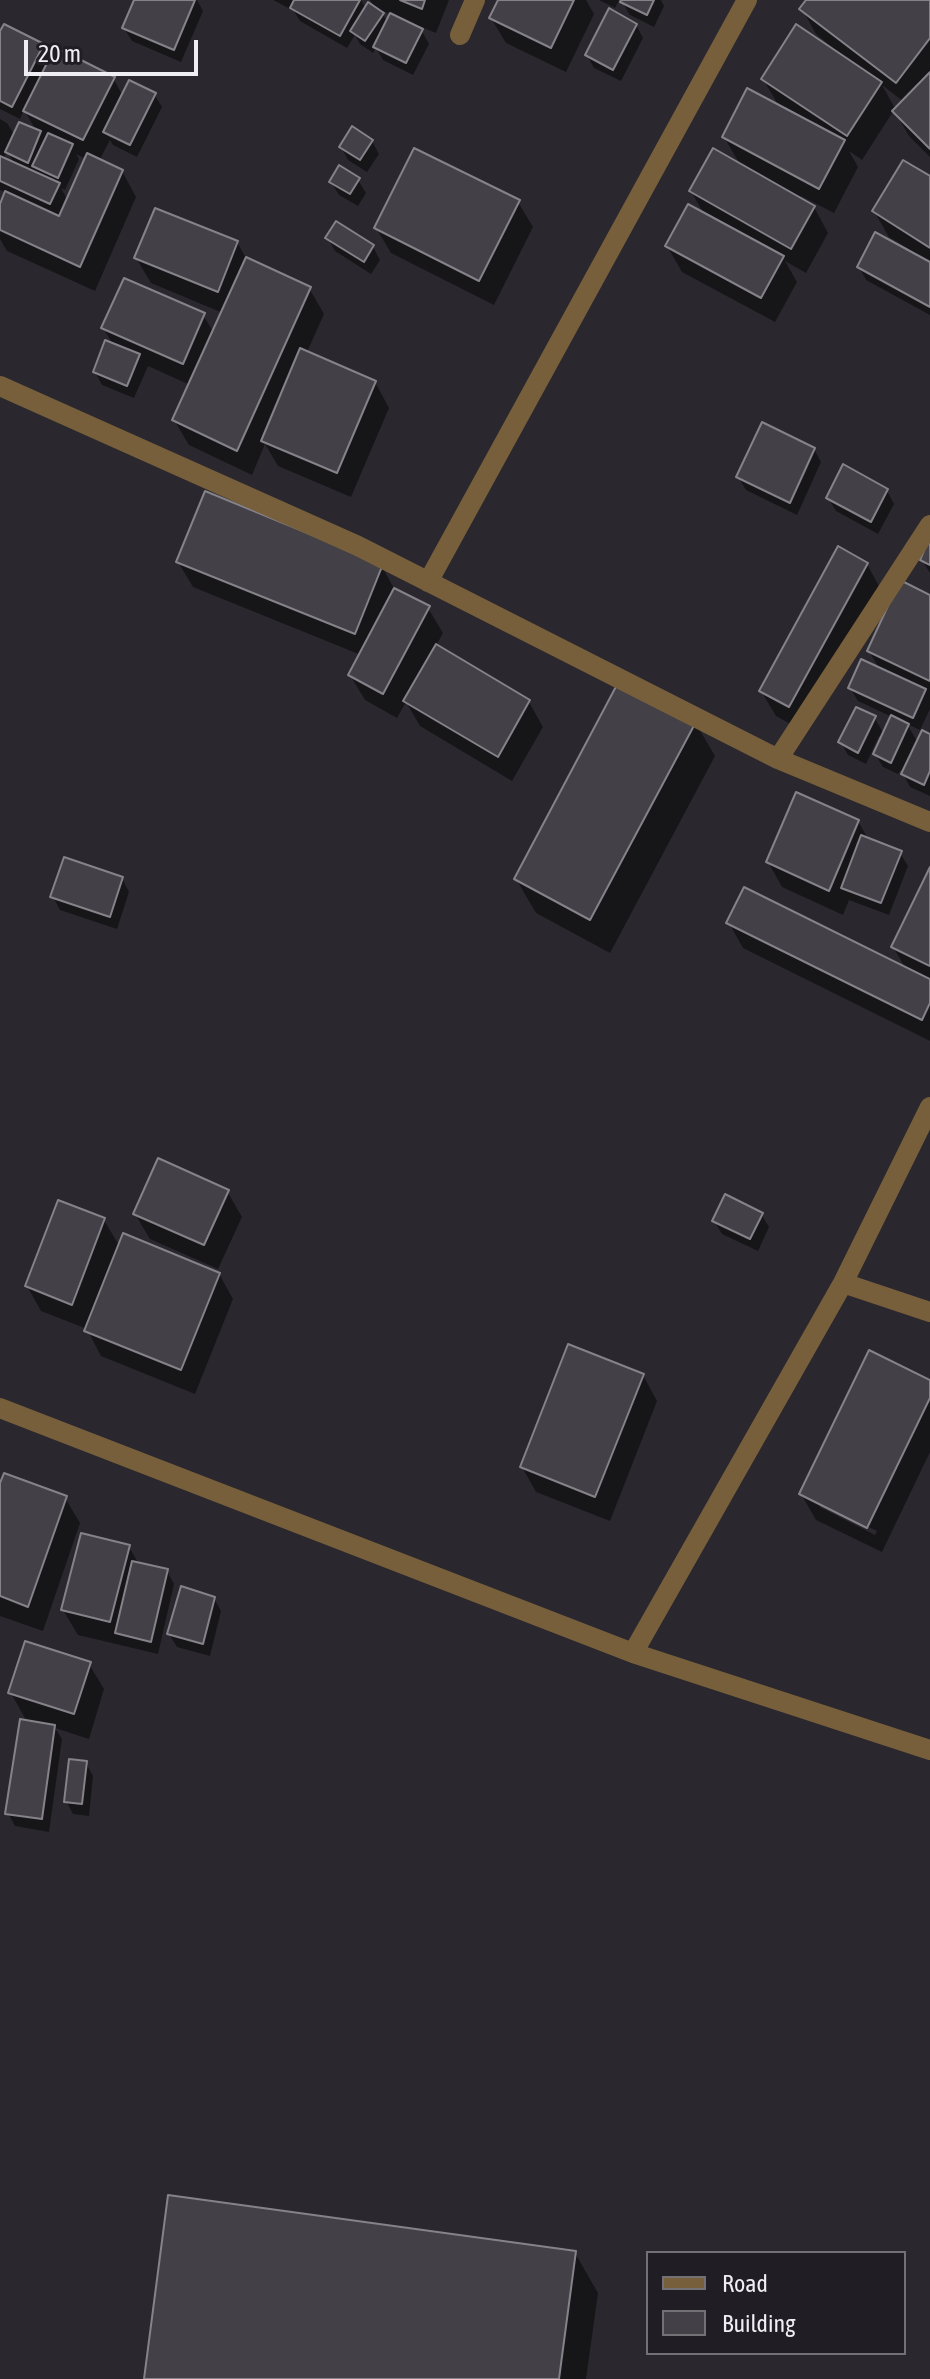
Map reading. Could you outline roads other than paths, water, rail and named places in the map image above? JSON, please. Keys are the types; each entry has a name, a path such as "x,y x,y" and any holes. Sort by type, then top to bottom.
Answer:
{"street":[{"path":"460,35 475,0"},
{"path":"428,582 747,0"},
{"path":"0,386 358,546 778,759 930,822"},
{"path":"778,759 930,525"},
{"path":"633,1653 843,1283 930,1107"},
{"path":"843,1283 930,1312"},
{"path":"0,1408 633,1653 930,1750"}]}
